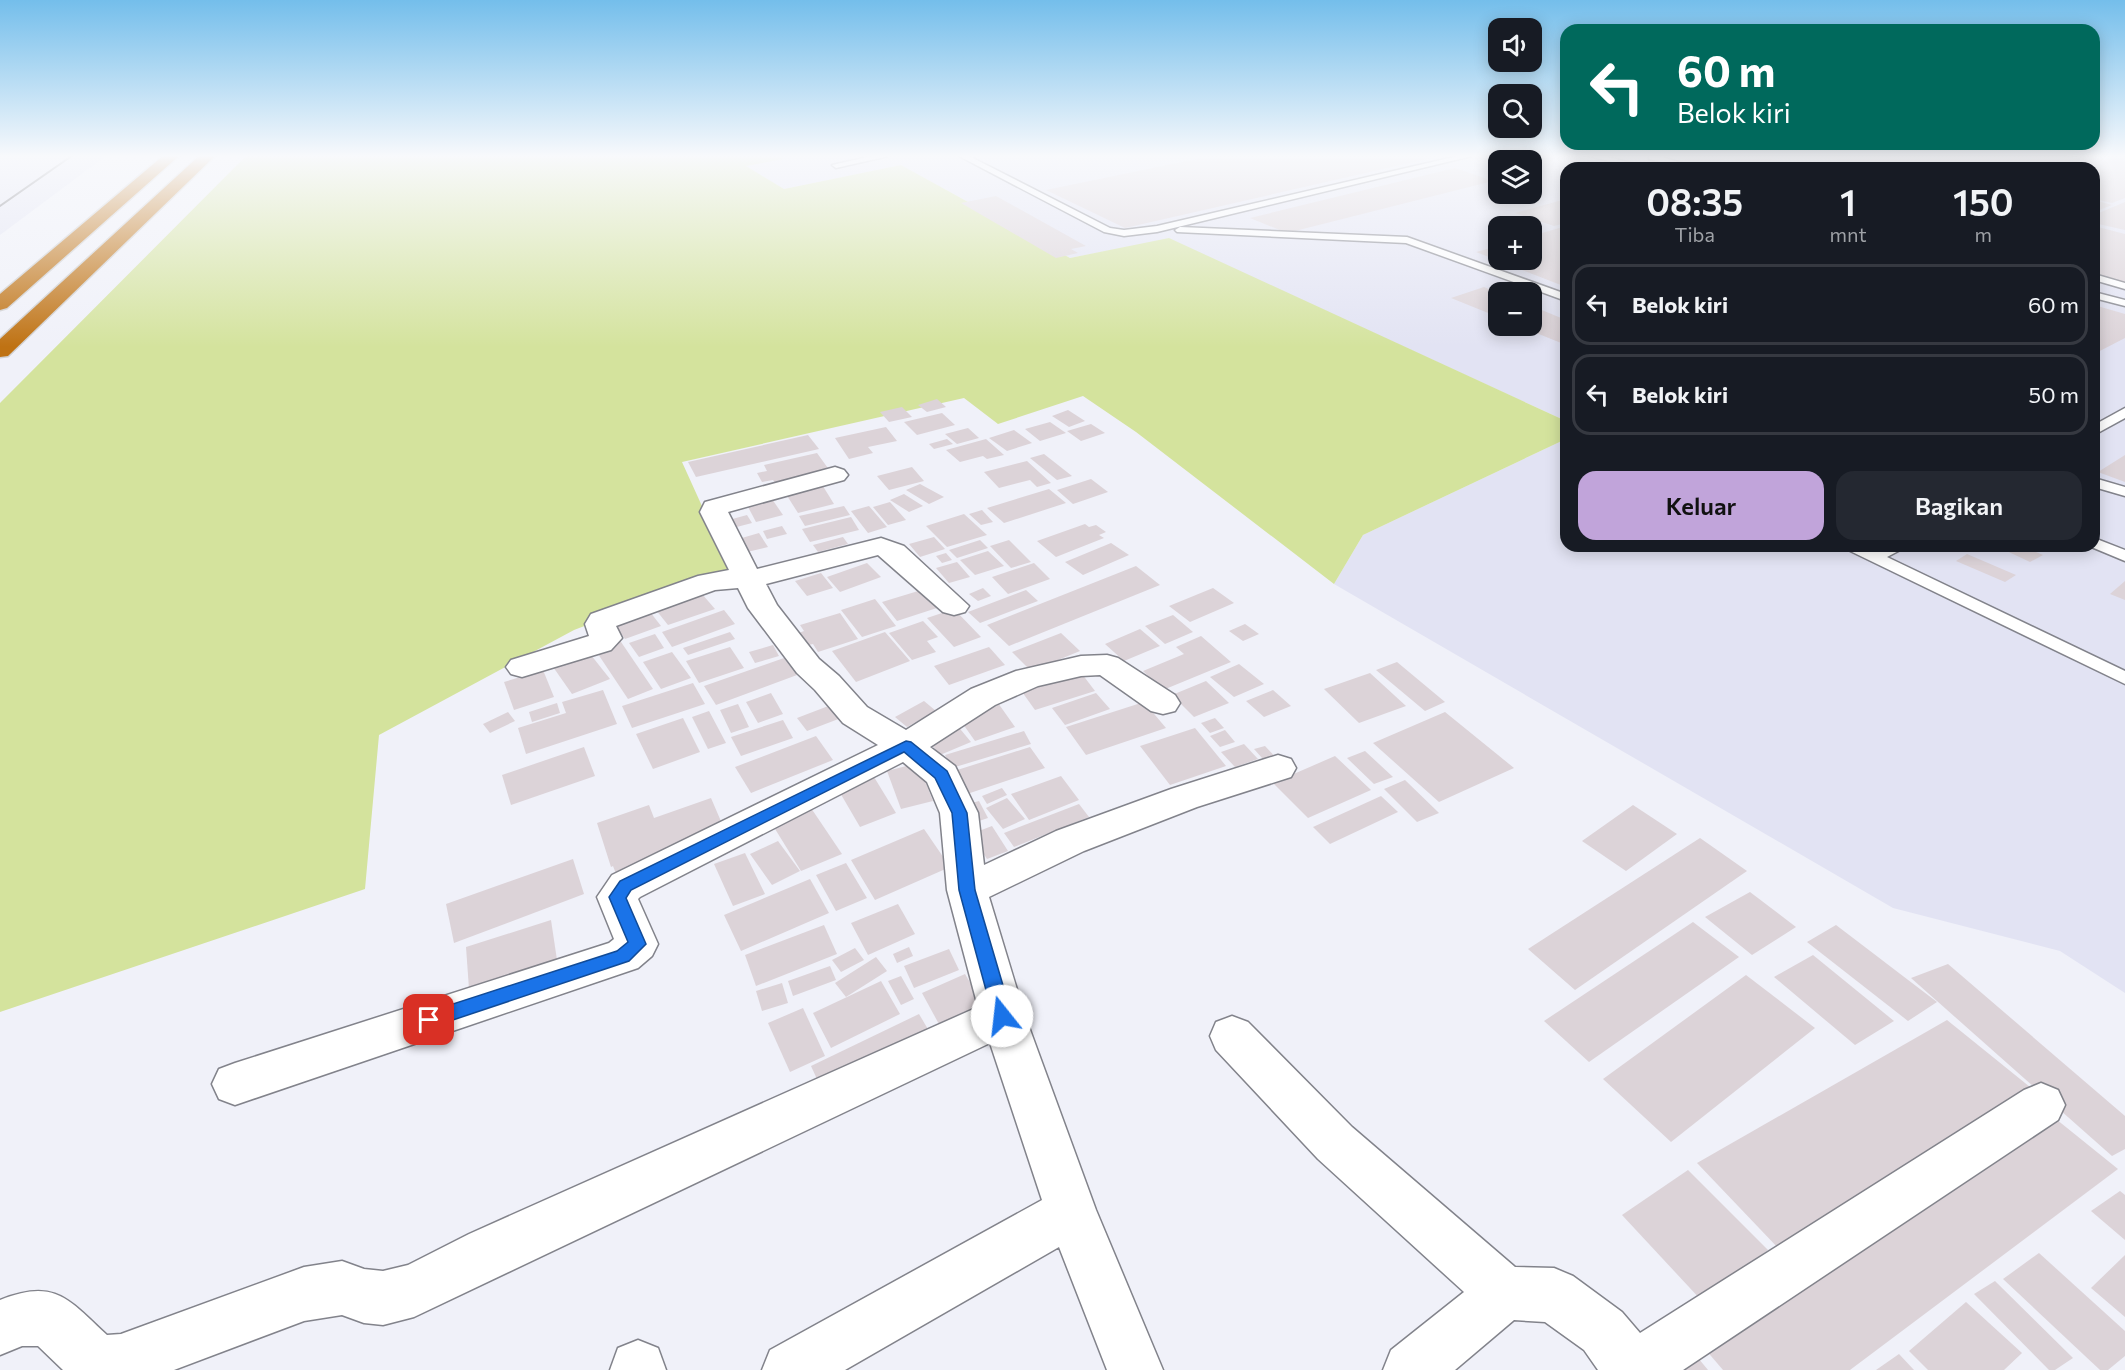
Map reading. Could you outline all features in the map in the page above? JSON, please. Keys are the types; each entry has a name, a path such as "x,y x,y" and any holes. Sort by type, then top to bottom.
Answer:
{"highway":[{"path":"0,304 99,219"},
{"path":"0,323 116,219"},
{"path":"0,351 141,219"}],"street":[{"path":"835,475 715,508 714,512 763,608 808,666 827,683 855,715 906,746 942,775 959,813 967,890 1002,1016 1071,1212 1135,1370"},
{"path":"522,667 600,643 606,638 600,624 607,619 708,582 731,578 747,579 881,546 894,552 954,606"},
{"path":"235,1084 623,956 637,944 617,897 626,886 906,746 983,696 1008,685 1080,666 1107,665 1163,703"},
{"path":"967,890 1070,841 1184,798 1278,768"},
{"path":"0,1328 21,1319 49,1318 96,1363 121,1362 304,1294 342,1288 364,1296 383,1298 414,1290 488,1253 1002,1016"},
{"path":"1232,1036 1335,1143 1505,1293 1554,1295 1603,1331 1633,1370 2042,1105"},
{"path":"790,1370 1071,1212"},
{"path":"1411,1370 1505,1293"}],"lane":[{"path":"1086,219 1107,230 1124,233 1157,229 1200,219"},
{"path":"1157,229 1407,240 1560,296"},
{"path":"2100,279 2125,286"},
{"path":"2100,297 2125,303"},
{"path":"2100,427 2125,412"},
{"path":"2100,484 2125,492"},
{"path":"2100,546 2125,556"},
{"path":"1864,552 2125,678"},
{"path":"1875,557 1886,552"}],"shaded area":[{"path":"0,219 21,219 0,235"},
{"path":"999,219 1488,219 1488,270 1542,270 1542,219 1560,219 1560,418 1169,239 1070,258"},
{"path":"2100,219 2125,219 2125,993 2060,951 1893,908 1334,584 1363,535 1560,442 1560,552 2100,552"}],"green space":[{"path":"183,219 999,219 1070,258 1169,238 1560,418 1560,442 1363,535 1334,584 1136,432 1083,396 998,424 964,398 682,462 731,570 574,630 379,735 365,889 0,1012 0,403"}],"building":[{"path":"989,219 1037,219 1086,246 1071,249 1078,253 1056,258"},
{"path":"1106,219 1165,219 1125,228"},
{"path":"1252,219 1343,219 1287,233"},
{"path":"1542,219 1560,219 1560,224 1554,226 1542,222"},
{"path":"2100,219 2125,219 2125,230 2100,224"},
{"path":"1560,228 1560,285 1522,270 1542,270 1542,233"},
{"path":"2100,228 2125,234 2125,283 2100,277"},
{"path":"1488,249 1488,257 1476,252"},
{"path":"1484,287 1488,289 1488,313 1451,298"},
{"path":"2100,307 2125,314 2125,338 2100,351"},
{"path":"1542,310 1560,318 1560,343 1542,335"},
{"path":"937,399 946,407 927,412 918,405"},
{"path":"902,407 912,417 889,422 880,412"},
{"path":"1068,410 1085,421 1069,427 1052,416"},
{"path":"942,413 955,425 917,435 904,422"},
{"path":"1050,422 1066,433 1040,441 1025,429"},
{"path":"1091,424 1105,433 1081,441 1067,431"},
{"path":"886,427 897,441 868,447 873,453 849,459 835,438"},
{"path":"968,428 979,438 957,444 945,434"},
{"path":"1014,430 1032,443 1007,451 989,438"},
{"path":"808,435 819,449 696,477 688,462"},
{"path":"947,439 953,444 934,449 929,444"},
{"path":"986,439 1004,455 987,459 983,456 960,462 946,450"},
{"path":"817,453 830,471 776,484 773,480 762,482 757,473 767,471 764,465"},
{"path":"1044,454 1072,476 1057,480 1030,458"},
{"path":"2125,455 2125,482 2100,473"},
{"path":"1027,461 1051,483 1037,487 1030,480 999,488 984,472"},
{"path":"912,467 924,481 889,490 877,476"},
{"path":"1091,479 1108,492 1073,504 1057,490"},
{"path":"821,483 834,504 798,513 784,491"},
{"path":"920,484 944,497 929,504 906,490"},
{"path":"1049,489 1066,503 1004,523 987,508"},
{"path":"904,494 923,506 909,512 890,500"},
{"path":"772,499 783,515 756,522 747,505"},
{"path":"890,502 906,520 888,525 873,507"},
{"path":"844,506 850,515 805,526 799,516"},
{"path":"869,506 887,527 868,533 851,511"},
{"path":"982,510 993,522 981,525 969,514"},
{"path":"964,514 987,535 947,547 926,526"},
{"path":"747,515 752,523 729,529 725,521"},
{"path":"851,517 859,530 810,542 802,529"},
{"path":"1085,524 1089,527 1096,525 1106,532 1099,535 1104,538 1056,557 1037,541"},
{"path":"782,526 787,534 767,539 763,531"},
{"path":"759,533 768,547 743,553 735,540"},
{"path":"843,537 848,544 818,552 813,545"},
{"path":"934,537 945,549 920,557 909,544"},
{"path":"980,540 988,548 957,558 949,550"},
{"path":"1009,540 1031,562 1011,568 990,546"},
{"path":"1111,543 1129,555 1083,575 1065,562"},
{"path":"988,551 1004,566 975,575 960,560"},
{"path":"2009,552 2036,552 2043,555 2030,562"},
{"path":"946,553 952,560 942,563 936,556"},
{"path":"1967,554 2016,575 2005,582 1956,561"},
{"path":"957,562 970,577 949,583 936,568"},
{"path":"867,563 881,577 840,592 827,577"},
{"path":"1034,563 1050,579 1008,594 992,577"},
{"path":"1136,566 1160,585 1009,646 987,625"},
{"path":"821,573 833,588 807,596 795,581"},
{"path":"2125,581 2125,600 2110,594"},
{"path":"928,588 943,606 897,621 882,602"},
{"path":"983,588 991,596 978,601 969,594"},
{"path":"1213,588 1234,603 1190,622 1169,606"},
{"path":"1026,590 1038,601 980,623 968,612"},
{"path":"702,594 715,609 668,625 656,610"},
{"path":"875,599 896,626 862,637 841,610"},
{"path":"647,608 661,626 625,639 612,621"},
{"path":"954,609 981,637 954,647 927,618"},
{"path":"724,610 735,624 672,647 662,632"},
{"path":"840,613 858,639 818,652 813,644 804,646 796,634 804,631 800,625"},
{"path":"1173,615 1193,632 1165,644 1145,626"},
{"path":"923,621 938,637 927,641 936,652 912,660 889,633"},
{"path":"1245,624 1259,634 1243,641 1229,631"},
{"path":"1140,629 1160,646 1124,661 1105,644"},
{"path":"730,632 735,639 688,655 683,648"},
{"path":"885,632 910,661 856,682 832,651"},
{"path":"1061,633 1080,651 1031,671 1012,652"},
{"path":"655,634 664,648 639,657 629,643"},
{"path":"1201,636 1231,662 1163,690 1143,671 1184,654 1176,647"},
{"path":"619,639 653,689 628,699 594,648"},
{"path":"773,645 779,656 755,663 749,652"},
{"path":"730,647 744,668 699,683 686,661"},
{"path":"989,647 1005,665 949,685 934,666"},
{"path":"587,650 610,679 572,694 551,664"},
{"path":"672,652 691,678 661,689 643,662"},
{"path":"784,658 797,675 716,705 704,686"},
{"path":"1397,662 1445,702 1425,711 1376,670"},
{"path":"1239,664 1264,684 1234,697 1210,677"},
{"path":"543,670 554,697 514,710 504,682"},
{"path":"1079,670 1095,691 1035,710 1020,689"},
{"path":"1370,673 1406,706 1359,723 1324,689"},
{"path":"1206,681 1229,703 1194,717 1172,695"},
{"path":"693,683 705,704 632,728 622,706"},
{"path":"603,690 617,724 526,754 518,728 566,713 562,702"},
{"path":"1273,690 1291,706 1264,717 1246,701"},
{"path":"771,693 783,714 758,723 746,702"},
{"path":"1096,693 1110,709 1065,725 1052,708"},
{"path":"924,701 936,711 907,727 895,717"},
{"path":"1144,702 1166,728 1086,755 1066,727"},
{"path":"557,703 560,713 532,722 529,712"},
{"path":"998,703 1015,727 975,741 958,717"},
{"path":"738,704 749,727 731,733 720,710"},
{"path":"831,705 841,718 807,731 797,718"},
{"path":"709,711 726,743 708,749 692,717"},
{"path":"508,712 515,721 490,733 483,724"},
{"path":"1445,712 1514,768 1439,802 1373,743"},
{"path":"683,718 700,752 653,769 636,734"},
{"path":"1215,718 1224,728 1210,733 1201,723"},
{"path":"783,720 793,738 741,756 731,737"},
{"path":"956,724 971,742 940,755 925,736"},
{"path":"1195,728 1226,766 1170,785 1140,746"},
{"path":"1225,730 1235,742 1220,747 1210,736"},
{"path":"1024,731 1031,744 952,768 945,755"},
{"path":"816,736 833,760 751,793 735,767"},
{"path":"1244,744 1258,759 1235,767 1221,752"},
{"path":"1265,746 1282,764 1271,768 1254,749"},
{"path":"584,747 595,776 511,805 502,775"},
{"path":"1030,747 1045,768 967,794 954,771"},
{"path":"1365,751 1393,777 1374,784 1347,758"},
{"path":"1335,756 1371,790 1308,818 1273,783"},
{"path":"918,763 933,801 901,809 887,771"},
{"path":"1061,776 1079,800 1029,820 1011,794"},
{"path":"874,777 896,813 860,827 839,791"},
{"path":"1405,780 1439,813 1417,822 1384,789"},
{"path":"1002,788 1007,795 987,804 982,796"},
{"path":"1381,796 1398,812 1330,844 1313,827"},
{"path":"711,798 723,826 666,847 671,860 618,879 613,866 611,867 597,823 649,805 654,818"},
{"path":"1007,798 1025,819 1003,829 986,808"},
{"path":"979,801 988,818 970,824 961,806"},
{"path":"1079,804 1089,817 1014,847 1004,833"},
{"path":"1633,805 1677,834 1626,871 1582,841"},
{"path":"811,808 842,854 801,871 772,824"},
{"path":"992,826 1008,851 987,859 971,834"},
{"path":"924,829 950,867 875,900 851,860"},
{"path":"1700,838 1747,871 1575,990 1528,949"},
{"path":"778,841 800,871 772,885 750,854"},
{"path":"745,853 765,894 733,906 714,864"},
{"path":"573,859 584,894 454,943 446,904"},
{"path":"846,863 867,898 836,911 816,875"},
{"path":"810,879 829,913 741,951 724,915"},
{"path":"1750,892 1796,927 1752,955 1705,917"},
{"path":"898,904 915,934 868,955 851,923"},
{"path":"551,920 557,960 469,989 466,947"},
{"path":"1693,922 1739,957 1589,1062 1544,1021"},
{"path":"824,925 837,954 756,986 745,955"},
{"path":"1836,925 1937,1002 1908,1021 1807,942"},
{"path":"909,947 913,956 897,963 893,954"},
{"path":"855,948 864,960 841,972 832,960"},
{"path":"949,949 959,970 914,988 904,966"},
{"path":"1813,955 1894,1021 1855,1045 1774,977"},
{"path":"876,957 887,971 846,997 835,983"},
{"path":"1948,964 2125,1116 2125,1149 2112,1156 1911,978"},
{"path":"830,966 836,980 793,996 788,981"},
{"path":"965,974 991,1018 946,1037 922,993"},
{"path":"1746,975 1815,1028 1671,1142 1603,1079"},
{"path":"901,976 914,999 901,1005 888,981"},
{"path":"881,981 900,1014 831,1048 813,1013"},
{"path":"782,983 788,1003 762,1011 756,991"},
{"path":"803,1008 825,1056 790,1072 768,1023"},
{"path":"919,1014 932,1036 822,1090 811,1066"},
{"path":"1947,1020 2035,1091 1780,1250 1697,1163"},
{"path":"2046,1111 2118,1169 1850,1370 1723,1370 1705,1349"},
{"path":"1688,1170 1768,1250 1702,1301 1622,1215"},
{"path":"2120,1191 2125,1195 2125,1240 2091,1211"},
{"path":"2039,1253 2125,1331 2125,1356 2108,1370 2100,1370 2003,1279"},
{"path":"2125,1255 2125,1317 2091,1288"},
{"path":"1995,1281 2073,1358 2055,1370 2049,1370 1974,1294"},
{"path":"1966,1302 2022,1353 2004,1370 1928,1370 1909,1351"},
{"path":"1689,1347 1708,1370 1652,1370"},
{"path":"1899,1354 1914,1370 1876,1370"}],"route":[{"path":"429,1020 623,956 637,944 617,897 626,886 906,746 942,775 959,813 967,890 1002,1016"}]}
